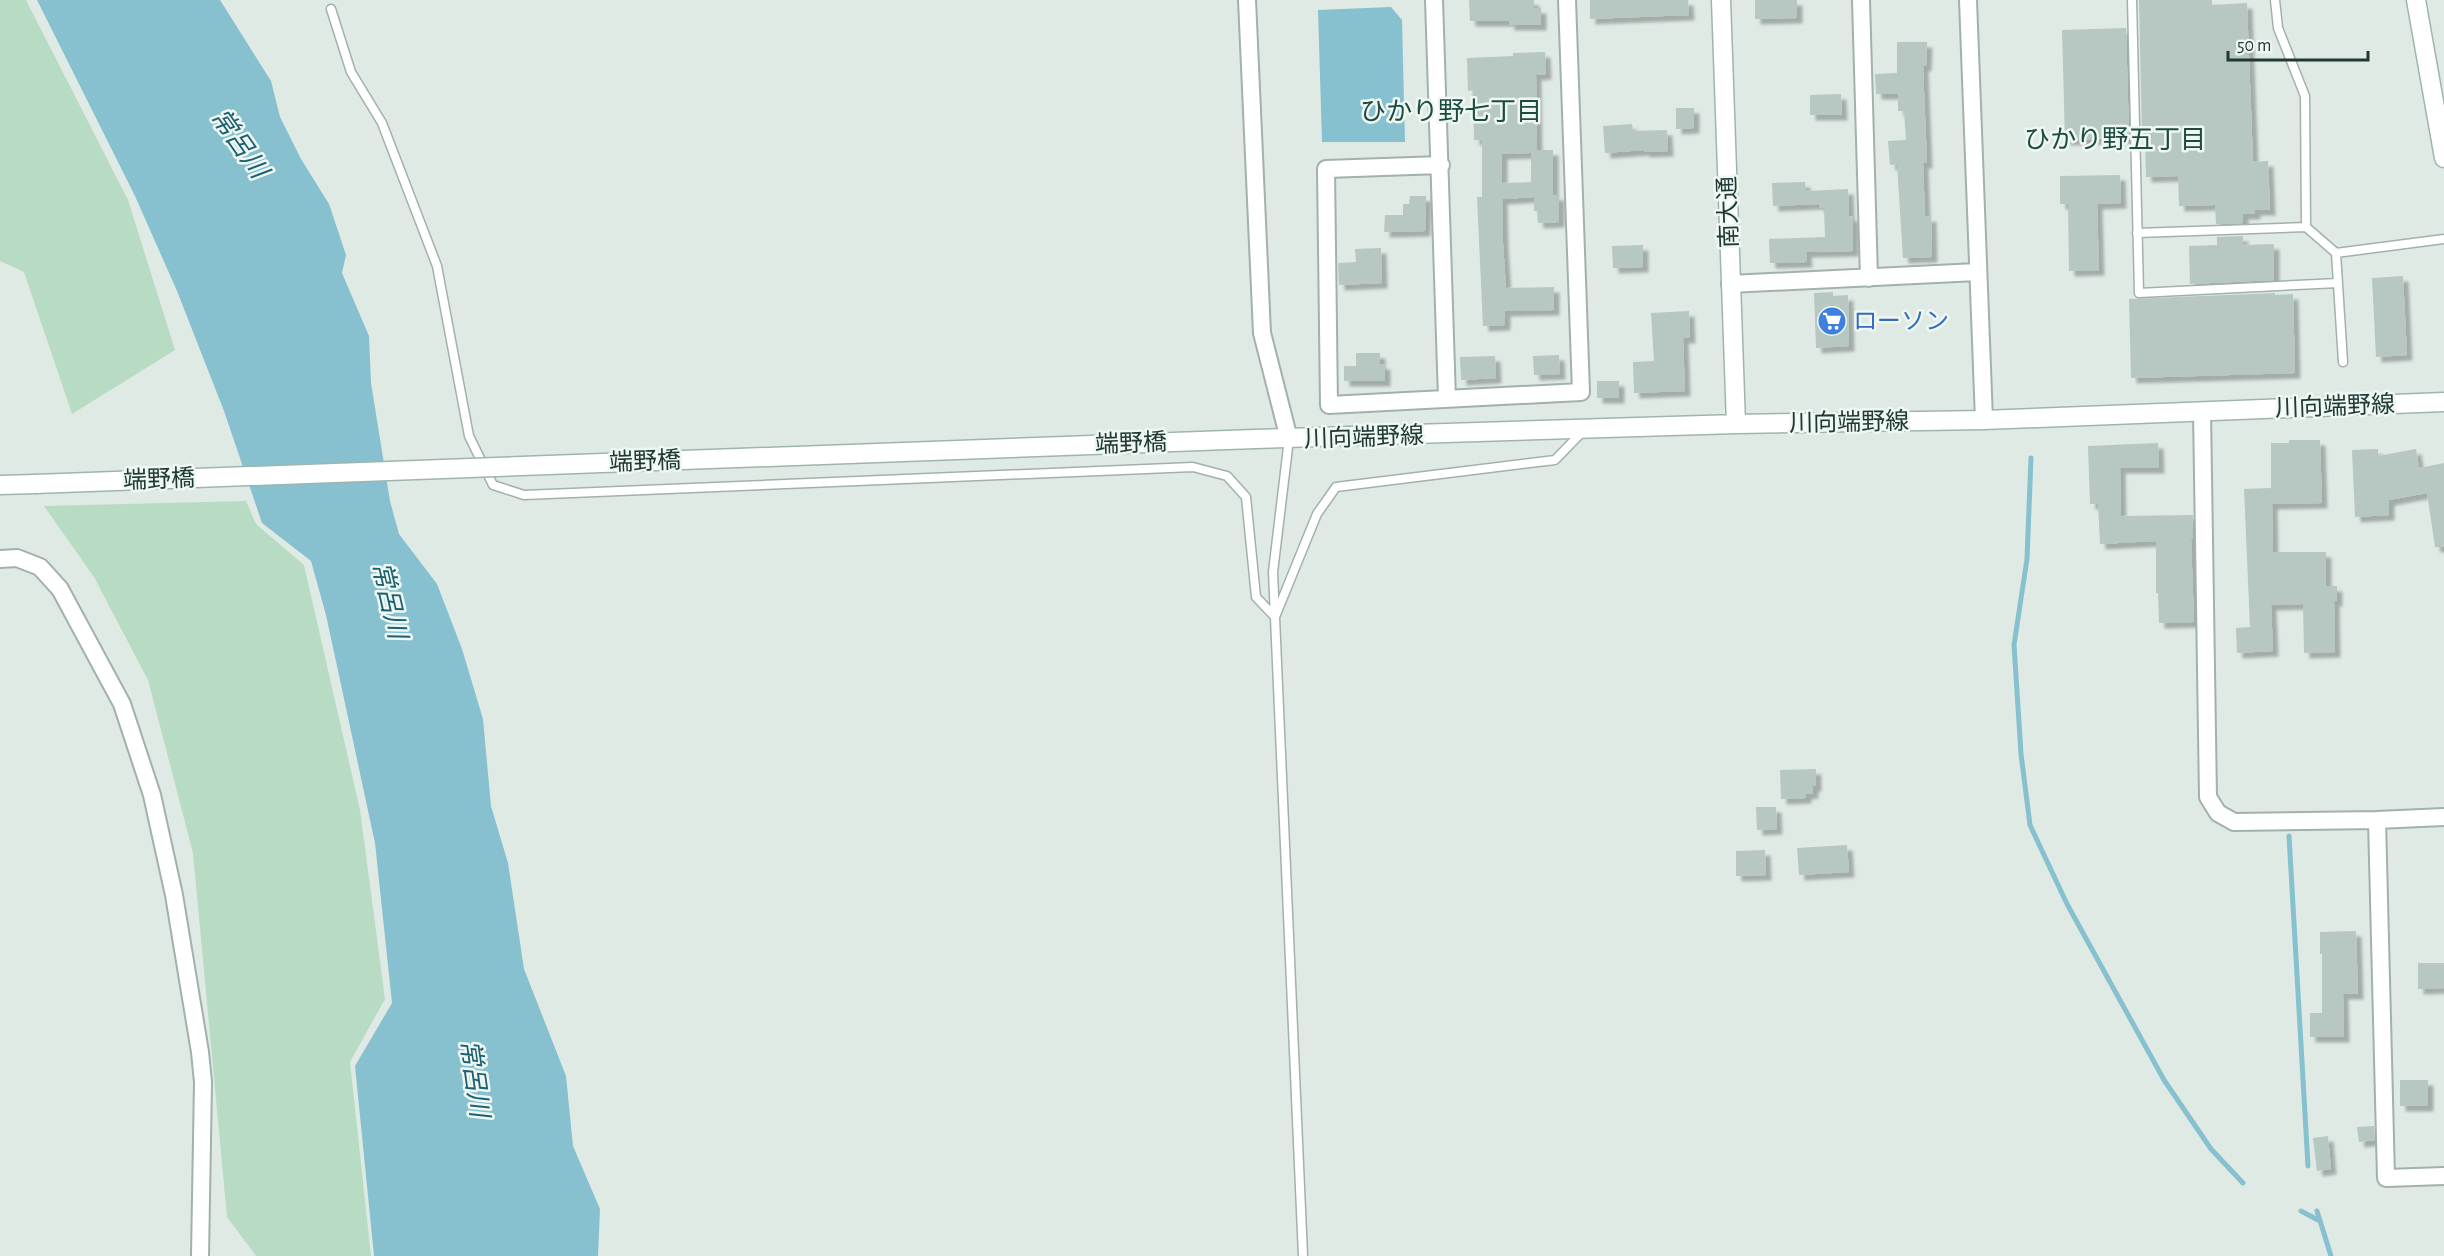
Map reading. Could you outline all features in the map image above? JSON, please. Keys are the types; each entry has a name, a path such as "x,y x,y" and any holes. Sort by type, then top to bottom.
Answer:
{"main road":[{"name":"南大通","path":"1721,0 1736,424"},
{"path":"2416,0 2444,158"},
{"name":"川向端野線","path":"1255,439 1736,424 1984,420 2444,402"},
{"name":"端野橋","path":"0,485 1255,439"}],"street":[{"path":"1247,0 1262,333 1289,439"},
{"path":"1434,0 1447,399"},
{"path":"1441,165 1326,169 1329,405 1581,392 1568,0"},
{"path":"1860,0 1869,278"},
{"path":"1968,0 1984,420"},
{"path":"1730,284 1977,272"},
{"path":"2202,411 2208,797 2218,813 2234,822 2444,817"},
{"path":"0,559 17,558 40,567 60,589 122,704 152,795 174,895 201,1062 203,1101 200,1256"},
{"path":"2377,820 2386,1178 2444,1176"}],"lane":[{"path":"2132,0 2139,293 2338,283"},
{"path":"2275,0 2278,28 2305,96 2306,227"},
{"path":"331,9 351,72 382,123 437,266 469,436 493,485 524,495 1193,467 1227,476 1246,497 1256,597 1275,617"},
{"path":"2137,233 2306,227 2336,253 2343,362"},
{"path":"2336,253 2444,239"},
{"path":"1275,617 1317,514 1336,488 1555,460 1585,429"},
{"path":"1289,439 1273,572 1304,1256"}],"green space":[{"path":"0,0 26,0 128,200 175,350 72,414 24,272 0,261"},
{"path":"246,501 256,524 304,565 360,810 385,999 350,1062 371,1256 256,1256 227,1217 193,853 148,680 94,577 44,506"}],"water":[{"name":"常呂川","path":"37,0 220,0 271,81 280,117 301,159 329,204 346,255 342,273 369,336 371,383 390,501 399,534 437,584 462,649 483,719 491,806 508,863 524,969 566,1076 573,1146 600,1209 598,1256 374,1256 355,1066 392,1003 375,843 326,615 311,561 262,523 224,411 177,291 135,196"},
{"path":"1391,7 1402,20 1405,142 1322,142 1318,10"}],"building":[{"path":"1469,0 1534,0 1534,8 1541,8 1541,25 1509,25 1509,21 1470,21"},
{"path":"1590,0 1688,0 1689,15 1590,19"},
{"path":"1755,0 1797,0 1797,18 1755,19"},
{"path":"2139,0 2212,0 2212,5 2247,3 2253,162 2268,161 2270,210 2255,210 2255,214 2243,214 2243,223 2216,224 2215,205 2179,206 2178,176 2146,177 2145,137 2142,137"},
{"path":"2126,28 2129,138 2065,140 2062,30"},
{"path":"1897,42 1927,42 1926,66 1923,66 1927,163 1923,163 1925,217 1931,216 1932,257 1903,258 1897,164 1890,165 1888,141 1906,140 1904,111 1898,111 1898,94 1876,94 1875,74 1897,73"},
{"path":"1545,52 1546,74 1536,75 1537,150 1553,150 1553,195 1559,195 1559,222 1538,223 1537,211 1534,211 1534,197 1502,199 1506,288 1554,287 1554,310 1505,311 1505,325 1483,326 1477,197 1482,197 1482,140 1474,140 1473,90 1468,91 1467,58 1513,56 1513,53","holes":["1531,153 1531,182 1502,183 1502,154"]},
{"path":"1841,94 1842,115 1810,115 1810,95"},
{"path":"1676,108 1694,108 1694,128 1676,129"},
{"path":"1632,124 1633,131 1667,130 1668,151 1605,153 1603,126"},
{"path":"2120,175 2121,203 2097,204 2099,270 2069,271 2068,204 2060,204 2060,176"},
{"path":"1805,182 1806,191 1848,189 1849,216 1853,216 1853,251 1806,252 1807,262 1770,263 1769,239 1825,237 1824,207 1819,208 1819,204 1773,206 1772,183"},
{"path":"1410,196 1426,196 1425,231 1384,232 1385,215 1403,215 1403,204 1409,204"},
{"path":"2243,236 2243,245 2274,244 2274,280 2190,284 2189,246 2217,245 2217,237"},
{"path":"1643,245 1643,267 1613,268 1612,246"},
{"path":"1381,248 1382,283 1339,285 1338,263 1356,262 1355,249"},
{"path":"2403,276 2407,355 2376,357 2372,278"},
{"name":"ローソン","path":"1833,292 1833,296 1848,295 1849,346 1816,348 1814,293"},
{"path":"2275,293 2275,295 2293,294 2295,373 2131,378 2129,299"},
{"path":"1689,311 1690,338 1683,338 1685,391 1634,393 1633,362 1654,361 1651,313"},
{"path":"1356,353 1380,353 1380,364 1385,364 1385,381 1344,381 1344,366 1356,366"},
{"path":"1559,355 1560,374 1534,375 1533,356"},
{"path":"1495,356 1496,378 1461,380 1460,357"},
{"path":"1597,381 1619,381 1619,398 1597,398"},
{"path":"2289,440 2320,440 2322,503 2272,504 2273,552 2326,552 2326,586 2337,586 2337,601 2334,601 2335,652 2304,653 2303,604 2271,605 2273,651 2237,653 2236,628 2250,627 2244,489 2271,488 2271,443 2289,443"},
{"path":"2158,443 2159,468 2120,468 2121,516 2193,515 2193,539 2191,539 2194,622 2159,623 2158,593 2156,593 2156,541 2100,544 2098,504 2090,504 2088,446"},
{"path":"2378,449 2378,456 2416,449 2419,468 2444,463 2444,547 2435,547 2427,493 2389,500 2389,515 2355,517 2352,450"},
{"path":"1816,769 1816,786 1813,786 1813,793 1806,794 1806,798 1781,799 1780,770"},
{"path":"1756,807 1776,807 1777,829 1757,830"},
{"path":"1847,845 1849,872 1799,875 1797,848"},
{"path":"1765,850 1766,875 1736,876 1736,851"},
{"path":"2356,931 2358,994 2343,994 2344,1037 2310,1037 2310,1013 2322,1013 2320,932"},
{"path":"2418,963 2444,963 2444,988 2418,989"},
{"path":"2400,1080 2428,1080 2428,1106 2400,1106"},
{"path":"2374,1126 2375,1140 2359,1142 2357,1127"},
{"path":"2328,1136 2331,1169 2317,1171 2313,1138"}],"waterway":[{"path":"2031,458 2027,559 2014,645 2021,754 2030,825 2067,904 2164,1080 2211,1149 2243,1183"},
{"path":"2289,836 2308,1166"},
{"path":"2301,1211 2318,1220"},
{"path":"2317,1211 2331,1256"}],"place":[{"name":"ローソン","path":"1832,321"}],"district":[{"name":"ひかり野七丁目","path":"1451,111"},
{"name":"ひかり野五丁目","path":"2115,139"}]}
